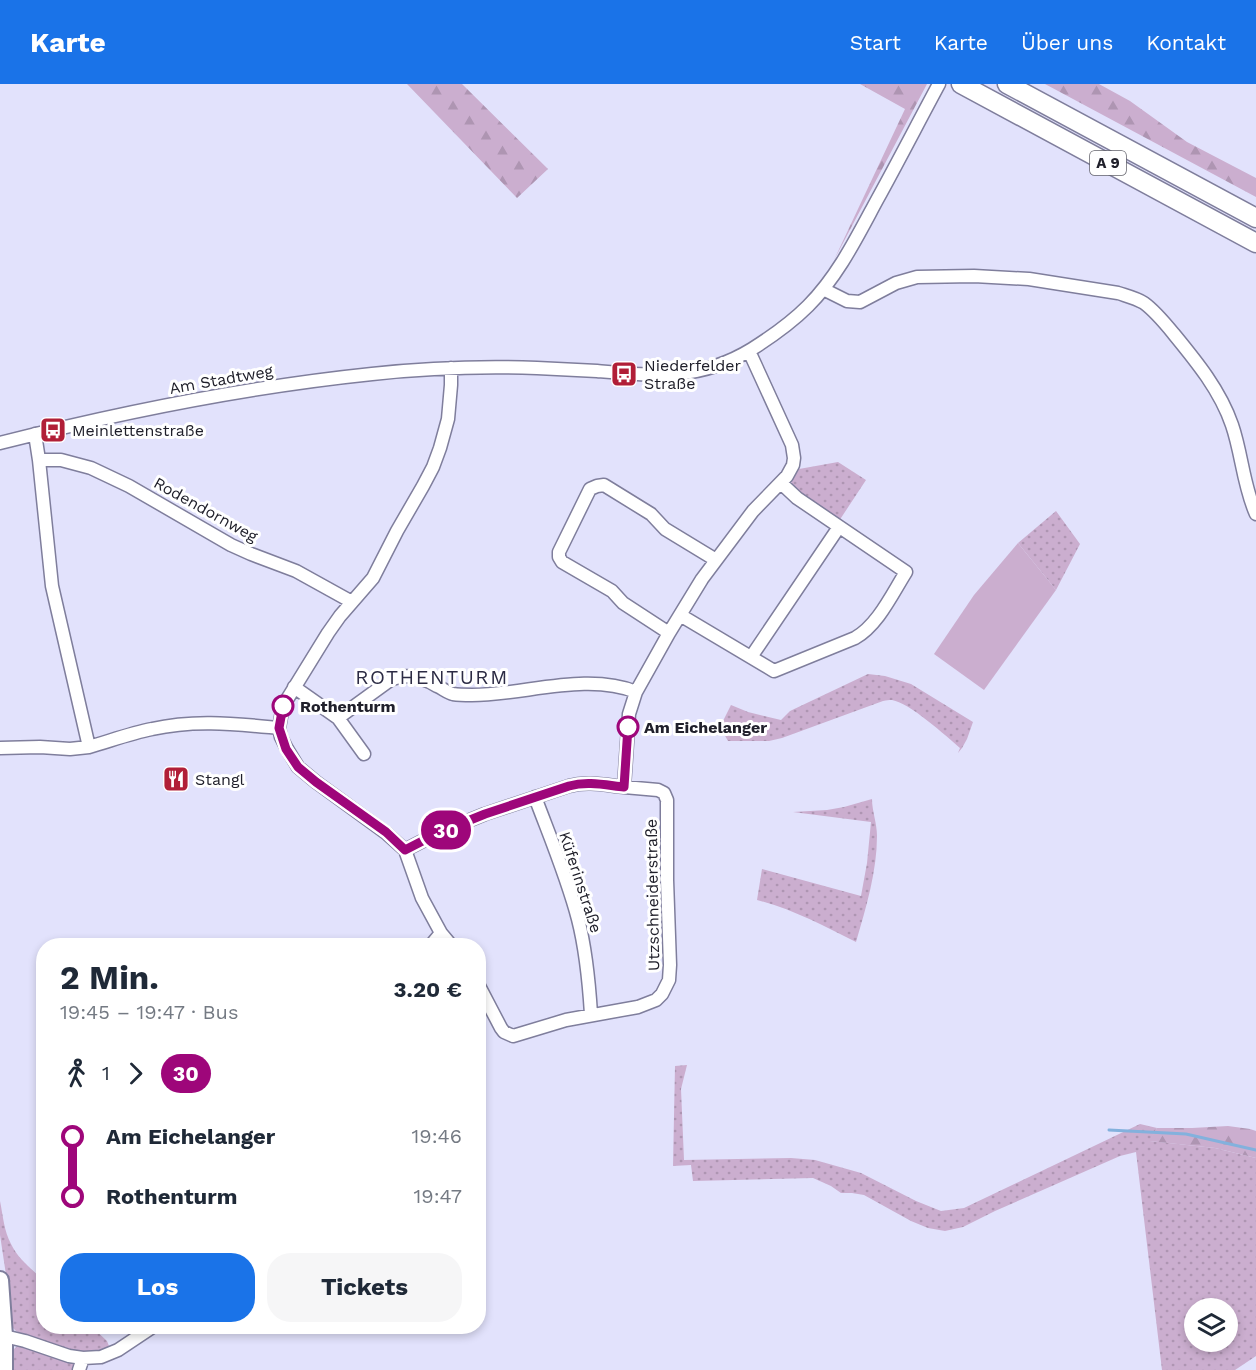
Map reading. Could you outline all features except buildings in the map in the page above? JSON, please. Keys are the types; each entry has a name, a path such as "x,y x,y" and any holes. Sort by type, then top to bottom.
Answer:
{"highway":[{"name":"A 9","path":"961,84 1256,243"},
{"name":"A 9","path":"1007,84 1256,218"}],"main road":[{"path":"0,1280 4,1370"}],"street":[{"path":"445,938 422,898 405,850 386,832 298,767 286,749 279,728 283,706 294,687 328,633 373,578 433,467 448,419 451,368 537,368 661,376 713,367 749,351 796,317 823,289 852,247 939,84"},
{"path":"823,289 842,299 860,302 897,283 917,277 1000,277 1029,279 1132,297 1153,310 1204,372 1219,396 1232,424 1248,493 1256,514"},
{"path":"405,850 438,833 485,814 579,783 624,787 629,714 636,692 702,579 753,511 781,483 793,465 792,445 749,351"},
{"name":"Am Stadtweg","path":"0,443 139,411 252,390 374,374 451,368"},
{"path":"35,434 52,586 89,747"},
{"name":"Rodendornweg","path":"39,460 71,462 91,468 144,494 231,545 296,571 352,602"},
{"path":"680,615 774,671 855,638 873,623 906,572 797,498 781,483"},
{"path":"669,633 623,603 612,591 562,562 559,557 559,552 590,489 604,485 651,514 665,529 716,560"},
{"path":"751,657 839,527"},
{"path":"338,718 397,677 406,676 431,682 452,694 490,694 589,684 611,684 636,692"},
{"path":"294,687 338,718 364,754"},
{"path":"0,748 89,747 153,728 199,723 279,728"},
{"name":"Utzschneiderstraße","path":"486,999 501,1028 508,1035 518,1036 566,1020 638,1007 656,1000 663,994 670,973 667,800 664,792 658,790 624,787"},
{"name":"Küferinstraße","path":"535,797 579,921 587,962 591,1014"},
{"path":"437,938 441,933"},
{"path":"4,1336 69,1356 81,1364 118,1350 142,1334"}],"green space":[{"path":"407,84 462,84 548,169 517,198"},
{"path":"860,84 927,84 834,260 905,109"},
{"path":"1045,84 1099,84 1130,101 1187,142 1256,178 1256,197"},
{"path":"838,462 866,480 839,521 800,495 791,483 799,469"},
{"path":"1056,511 1080,544 1056,590 1018,543"},
{"path":"1018,543 1056,590 984,690 934,654 974,595"},
{"path":"868,674 885,676 911,684 973,722 967,739 958,753 960,748 928,721 900,702 892,700 883,701 769,741 728,741 720,727 731,705 748,712 781,720 790,711"},
{"path":"872,799 877,849 867,903 856,942 795,913 757,900 762,869 861,896 871,822 793,812 827,810"},
{"path":"687,1065 681,1089 684,1160 791,1158 815,1160 861,1173 941,1211 964,1208 1140,1124 1157,1128 1150,1141 1215,1148 1256,1158 1256,1356 1235,1370 1162,1370 1136,1152 1120,1156 963,1227 945,1231 928,1228 864,1195 841,1193 813,1178 693,1181 691,1165 673,1166 675,1066"},
{"path":"1228,1126 1256,1131 1256,1158 1215,1148 1149,1141 1157,1128"},
{"path":"0,1201 7,1234 14,1249 36,1273 36,1334 100,1334 107,1341 108,1350 88,1353 72,1351 24,1335 11,1326 0,1235"},
{"path":"21,1344 74,1362 76,1370 9,1370 12,1352"}],"waterway":[{"path":"1109,1130 1186,1134 1256,1150"}],"bus line":[{"name":"30","path":"283,706 279,728 281,737 298,767 386,832 405,850 438,833 485,814 579,783 624,787 628,727"}],"place":[{"name":"Niederfelder Straße","path":"624,374"},
{"name":"Meinlettenstraße","path":"53,430"},
{"name":"Rothenturm","path":"283,706"},
{"name":"Am Eichelanger","path":"628,727"},
{"name":"Stangl","path":"176,779"}],"district":[{"name":"ROTHENTURM","path":"432,677"}]}
